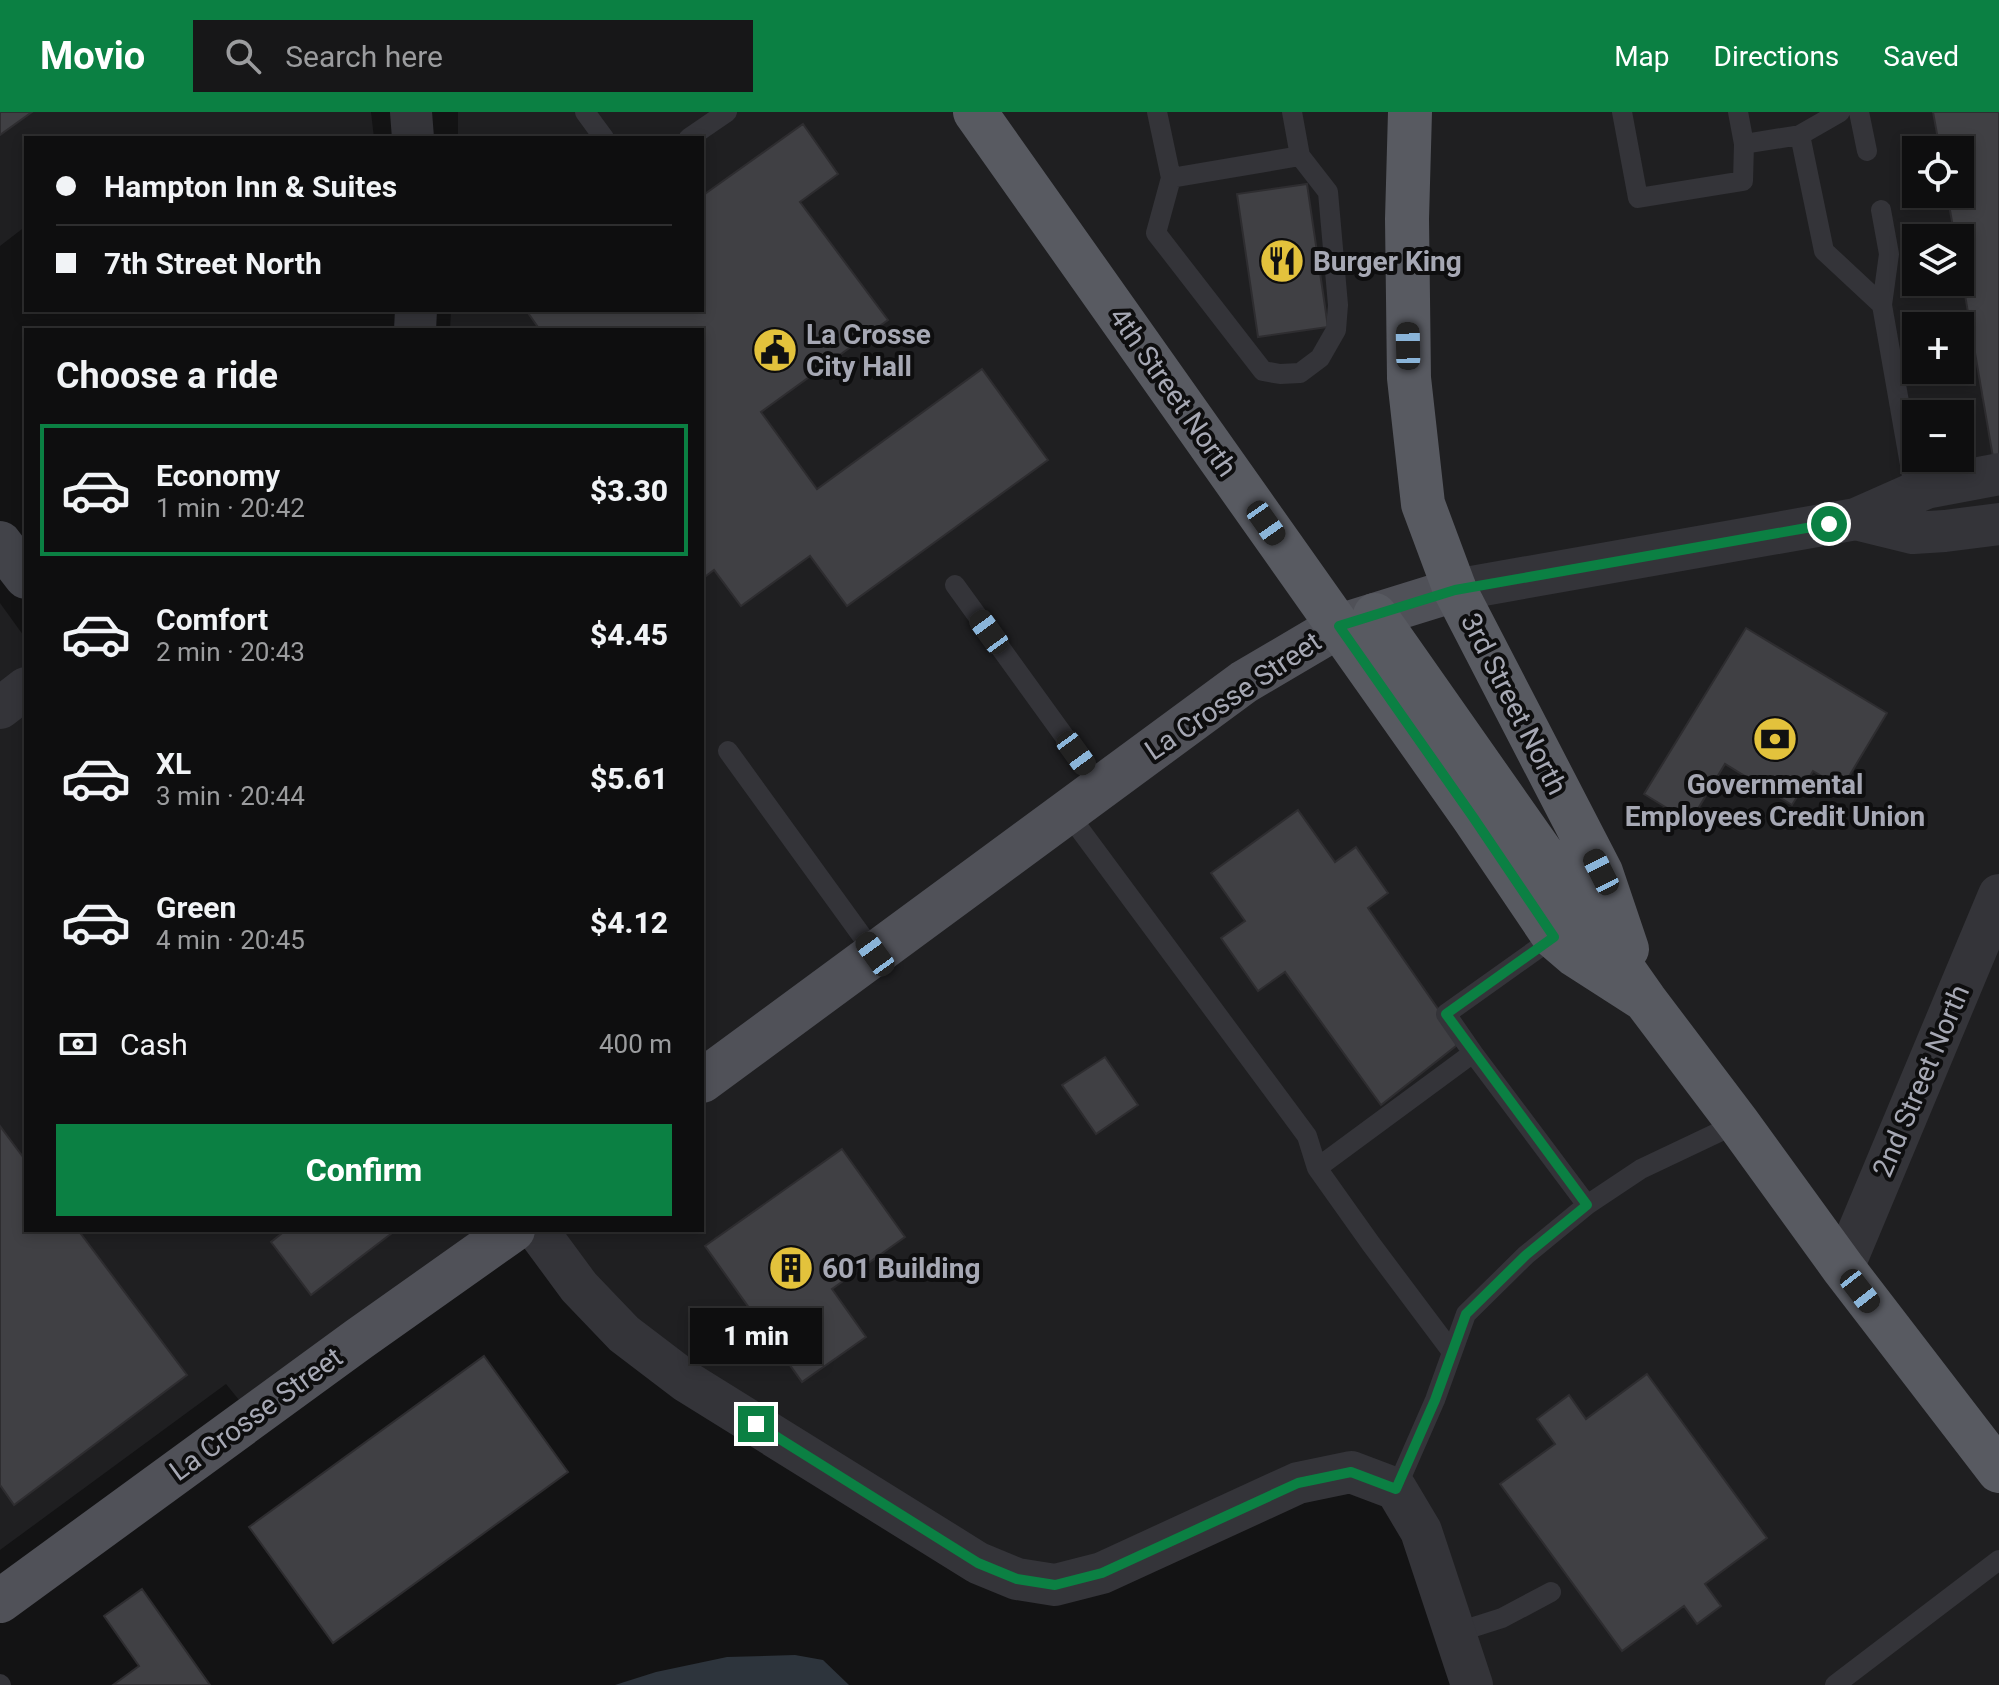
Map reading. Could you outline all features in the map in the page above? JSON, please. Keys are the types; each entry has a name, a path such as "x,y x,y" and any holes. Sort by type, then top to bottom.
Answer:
{"highway":[{"name":"4th Street North","path":"975,112 1357,620 1473,817 1554,937 1575,955 1645,1000"},
{"name":"3rd Street North","path":"1410,112 1407,219 1409,378 1423,504 1455,590 1601,872 1645,1000"},
{"name":"3rd Street North","path":"1357,620 1999,1471"}],"main road":[{"path":"0,543 24,574"},
{"name":"La Crosse Street","path":"704,1080 1244,682 1357,620 1455,590"},
{"name":"La Crosse Street","path":"0,1601 510,1232"}],"street":[{"path":"411,112 413,136"},
{"name":"La Crosse Street","path":"1455,590 1856,519 1926,488 1999,474"},
{"name":"La Crosse Street","path":"1856,519 1913,533 1999,524"},
{"path":"0,708 24,690"},
{"name":"2nd Street North","path":"1843,1268 1999,895"},
{"path":"538,1232 579,1287 624,1334 687,1382 978,1563 1017,1579 1055,1585 1102,1573 1298,1483 1351,1472 1396,1489 1421,1531 1472,1685"}],"lane":[{"path":"585,112 603,136"},
{"path":"692,136 727,112"},
{"path":"1157,112 1171,178 1156,233 1263,371 1280,374 1300,373 1320,358 1336,330 1338,305 1328,192 1300,156 1292,112"},
{"path":"1622,112 1638,198 1743,181 1744,144 1738,112"},
{"path":"1744,144 1800,135 1840,112"},
{"path":"1859,112 1867,151"},
{"path":"1800,135 1824,251 1882,305"},
{"path":"1171,178 1300,156"},
{"path":"1881,210 1889,254 1882,305 1915,493"},
{"path":"955,585 1101,787"},
{"path":"728,751 875,954"},
{"path":"1067,812 1307,1136 1317,1168 1452,1352"},
{"path":"1554,937 1446,1014 1587,1205"},
{"path":"1317,1168 1473,1053"},
{"path":"1396,1489 1435,1400 1466,1314 1526,1255 1587,1205 1641,1169 1738,1123"},
{"path":"1835,1685 1999,1560"},
{"path":"1455,1633 1502,1618 1551,1592"}],"shaded area":[{"path":"0,112 371,112 374,136 24,136 24,228 0,246"},
{"path":"458,112 1999,112 1999,1685 1472,1685 1421,1531 1351,1472 1055,1585 687,1382 539,1232 704,1232 704,328 450,328 451,312 704,312 704,136 458,136"},
{"path":"0,603 24,636 24,1232 510,1232 252,1416 226,1384 0,1550"},
{"path":"795,1655 823,1660 849,1685 615,1685 656,1672 727,1657"}],"building":[{"path":"0,112 32,112 0,135"},
{"path":"1933,112 1999,112 1999,462 1994,463 1974,347 1974,312 1968,312 1965,296 1974,296 1974,224 1952,224 1950,208 1974,208 1974,136 1937,136"},
{"name":"La Crosse City Hall","path":"803,124 838,174 800,202 888,320 761,412 817,489 982,369 1048,460 847,606 810,556 741,606 714,570 704,578 704,328 539,328 527,312 704,312 704,195"},
{"name":"Burger King","path":"1307,184 1328,327 1258,337 1237,194"},
{"name":"Governmental Employees Credit Union","path":"1746,628 1887,713 1842,788 1813,771 1792,805 1725,764 1690,822 1644,794"},
{"path":"1298,810 1335,862 1356,847 1388,893 1368,908 1461,1042 1381,1105 1285,972 1258,991 1221,938 1245,921 1211,873"},
{"path":"1105,1057 1138,1105 1096,1134 1062,1085"},
{"path":"0,1126 24,1158 24,1232 80,1232 187,1375 14,1505 0,1485"},
{"name":"601 Building","path":"842,1149 905,1237 832,1289 866,1337 802,1382 705,1246"},
{"path":"284,1232 393,1232 311,1295 271,1242"},
{"path":"484,1356 568,1472 333,1643 249,1527"},
{"path":"1647,1374 1767,1538 1705,1584 1721,1606 1697,1624 1684,1606 1622,1651 1500,1484 1555,1444 1537,1419 1569,1395 1586,1419"},
{"path":"142,1589 210,1685 113,1685 139,1666 104,1616"}],"place":[{"name":"Burger King","path":"1282,261"},
{"name":"La Crosse City Hall","path":"775,350"},
{"name":"Governmental Employees Credit Union","path":"1775,739"},
{"name":"601 Building","path":"791,1268"}],"route":[{"path":"756,1424 978,1563 1017,1579 1055,1585 1102,1573 1298,1483 1351,1472 1396,1489 1435,1400 1466,1314 1526,1255 1587,1205 1446,1014 1554,937 1339,626 1455,590 1829,524"}]}
